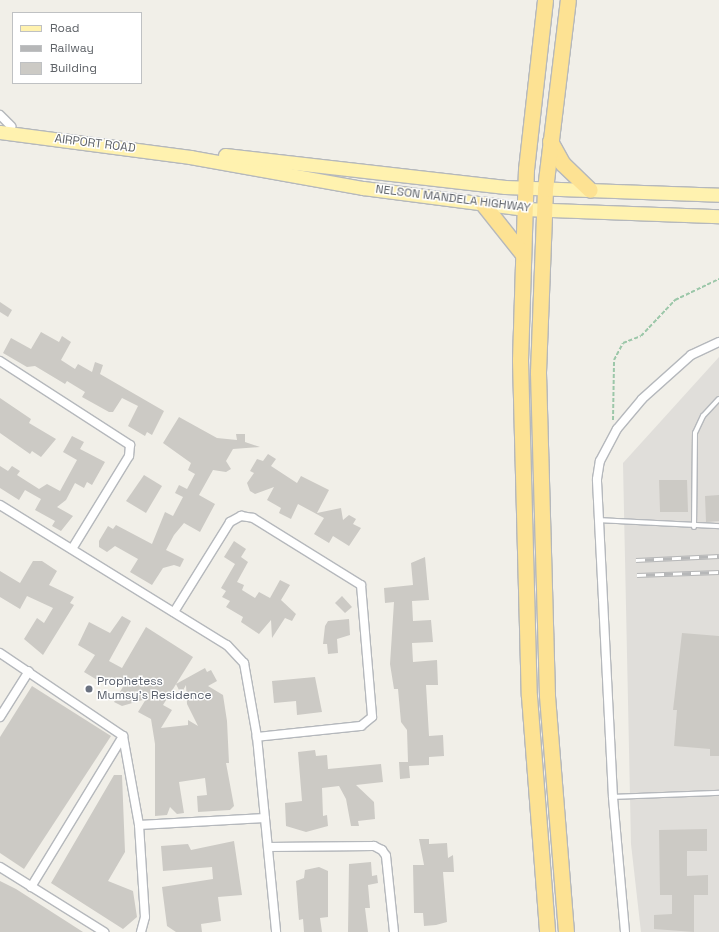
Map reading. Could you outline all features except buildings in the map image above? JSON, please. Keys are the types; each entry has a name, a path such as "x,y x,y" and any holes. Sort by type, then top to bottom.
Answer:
{"highway":[{"path":"544,0 524,209 522,253 522,474 529,688 547,932"},
{"path":"566,932 547,695 539,472 538,372 545,189 568,0"},
{"path":"550,141 562,164 590,190"},
{"path":"483,204 522,253"}],"main road":[{"path":"4,128 191,154"},
{"name":"NELSON MANDELA HIGHWAY","path":"191,154 525,188 719,195"},
{"name":"NELSON MANDELA HIGHWAY","path":"191,154 363,188 524,209 544,211 719,216"}],"street":[{"path":"0,115 4,128"},
{"path":"625,932 612,797 599,520 600,461 612,436 662,380 696,352 719,342"},
{"path":"0,361 130,445 129,456 72,549"},
{"path":"0,505 227,645 244,663 257,737 276,932"},
{"path":"174,612 230,522 240,516 253,518 361,585 372,717 361,726 257,737"},
{"path":"0,653 29,671 123,736 139,825 145,917 141,932"},
{"path":"0,717 29,671"},
{"path":"31,887 123,736"},
{"path":"139,825 265,818"},
{"path":"268,847 374,846 382,850 386,856 394,932"},
{"path":"0,867 104,932"}],"lane":[{"path":"694,527 694,440 703,416 719,399"},
{"path":"599,520 694,527 719,526"},
{"path":"612,797 719,793"}],"path":[{"path":"612,436 614,360 623,343 641,336 675,300 719,279"}],"shaded area":[{"path":"719,357 719,932 641,932 631,844 623,463"}],"railway":[{"path":"636,560 719,556"},
{"path":"637,575 719,572"}],"place":[{"name":"Prophetess Mumsy's Residence","path":"89,689"}]}
